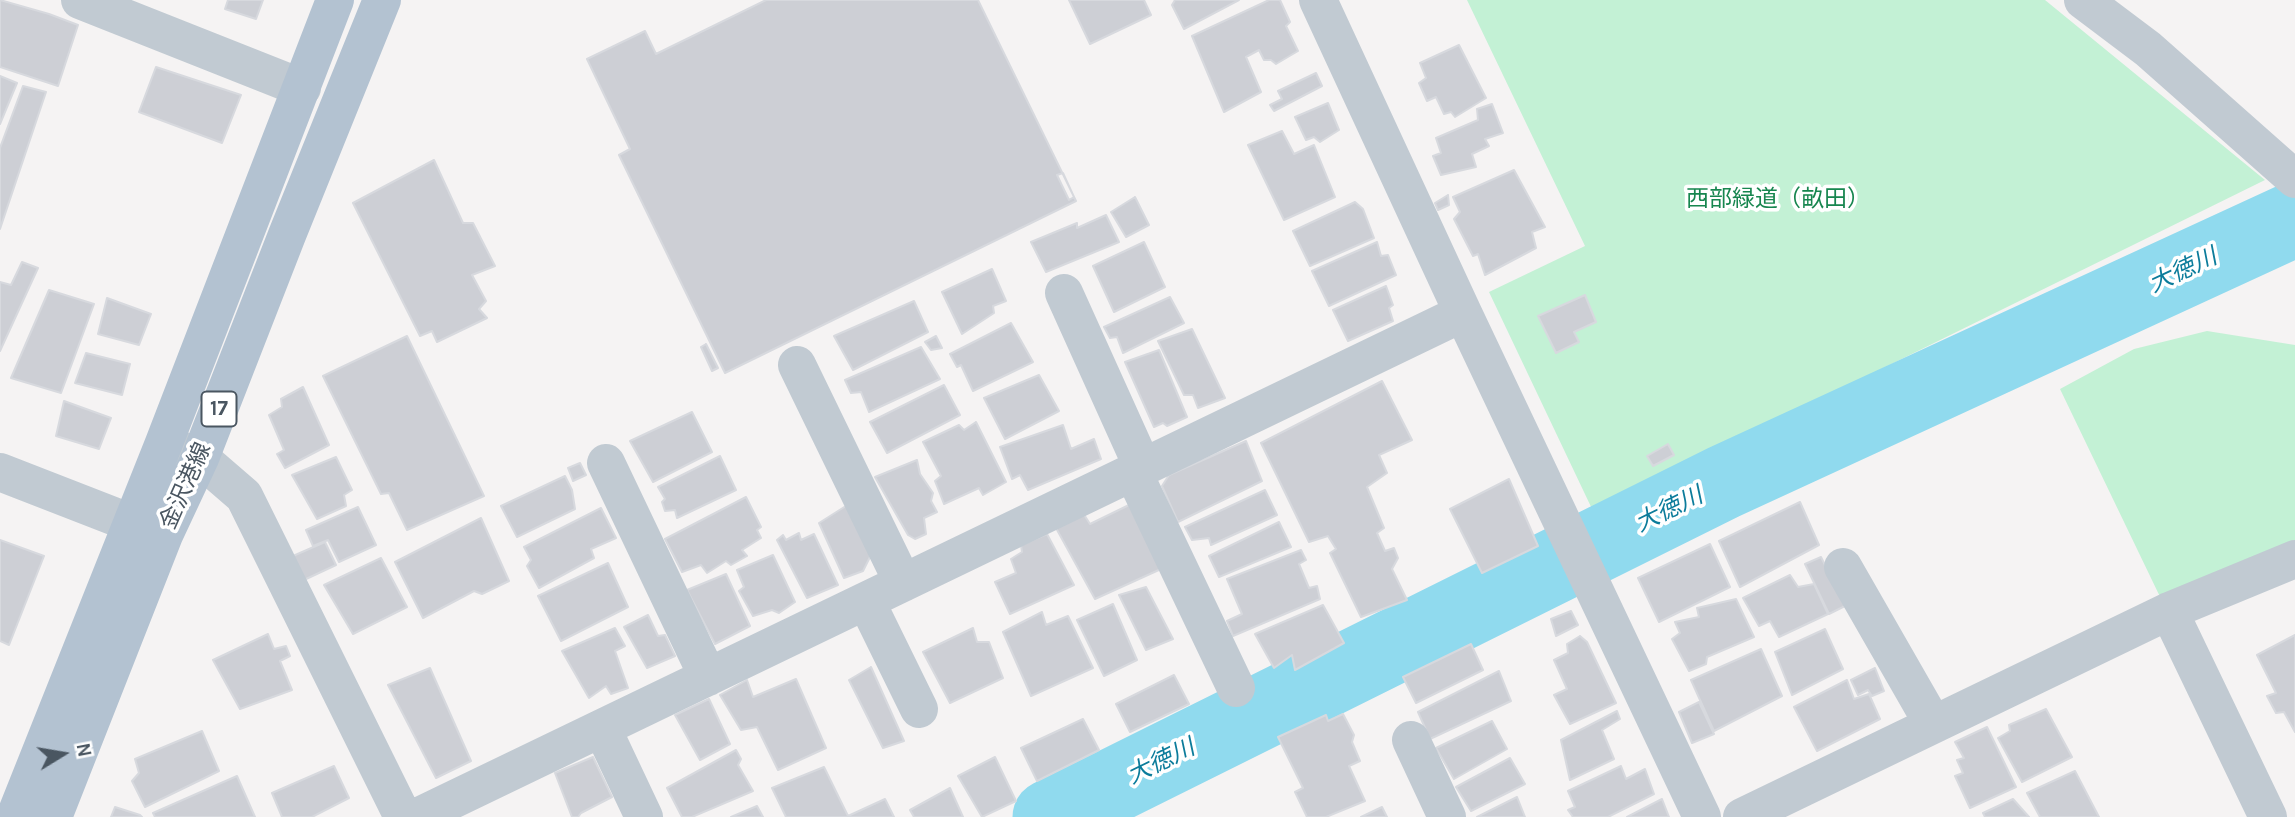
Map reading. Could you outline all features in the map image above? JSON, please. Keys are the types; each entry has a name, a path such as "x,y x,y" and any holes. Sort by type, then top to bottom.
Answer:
{"main road":[{"name":"金沢港線","path":"53,817 148,530 164,443 335,0"},
{"name":"金沢港線","path":"15,817 148,530 200,458 382,0"}],"street":[{"path":"80,0 302,88"},
{"path":"1318,0 1702,817"},
{"path":"2083,0 2148,49 2290,174"},
{"path":"1064,293 1138,470 1236,688"},
{"path":"417,817 1463,313"},
{"path":"797,365 903,583"},
{"path":"164,443 200,458 244,496 403,817"},
{"path":"606,463 708,677"},
{"path":"0,472 148,530"},
{"path":"1742,817 2169,611 2295,559"},
{"path":"1843,568 1933,724"},
{"path":"866,601 919,709"},
{"path":"2169,611 2268,817"},
{"path":"602,728 644,817"},
{"path":"1411,740 1447,817"}],"green space":[{"name":"西部緑道（畝田）","path":"1467,0 2045,0 2265,180 1593,511 1489,292 1585,246"},
{"path":"2207,331 2295,345 2295,541 2163,603 2060,389 2134,349"}],"building":[{"path":"0,0 78,25 58,86 0,67"},
{"path":"228,0 263,0 256,19 225,9"},
{"path":"766,0 978,0 1076,201 725,373 619,155 630,149 587,59 645,31 656,54"},
{"path":"1069,0 1144,0 1151,15 1090,44"},
{"path":"1175,0 1239,0 1184,29 1172,5"},
{"path":"1269,0 1280,0 1290,22 1286,26 1298,51 1276,64 1271,60 1264,60 1259,50 1246,57 1261,92 1224,112 1192,36"},
{"path":"1459,45 1486,98 1455,117 1451,112 1444,114 1436,97 1427,101 1419,83 1426,78 1420,63"},
{"path":"156,67 241,95 222,143 139,112"},
{"path":"1316,73 1322,86 1274,111 1270,105 1282,99 1278,91"},
{"path":"0,76 17,83 0,124"},
{"path":"23,86 46,92 0,229 0,148"},
{"path":"1328,103 1339,130 1320,142 1314,137 1306,140 1295,117"},
{"path":"1492,104 1503,133 1485,139 1489,146 1472,154 1476,167 1441,175 1433,156 1441,153 1436,138 1478,120 1477,109"},
{"path":"1282,131 1294,154 1314,145 1335,197 1284,220 1248,145"},
{"path":"434,160 463,223 473,223 495,266 472,275 486,301 479,309 487,318 437,342 432,331 420,336 353,203"},
{"path":"1514,170 1545,227 1532,232 1536,248 1485,275 1478,254 1473,256 1454,219 1460,212 1453,197"},
{"path":"1063,173 1074,197 1069,200 1057,175"},
{"path":"1448,195 1449,205 1438,210 1435,203"},
{"path":"1135,197 1149,225 1126,237 1111,212"},
{"path":"1355,202 1363,209 1374,238 1310,266 1293,231"},
{"path":"1106,215 1119,242 1046,272 1031,242 1077,223 1077,228"},
{"path":"1144,242 1165,287 1114,312 1093,266"},
{"path":"1377,242 1381,256 1388,255 1396,275 1329,306 1312,271"},
{"path":"22,262 38,268 0,351 0,282 11,285"},
{"path":"992,269 1006,301 993,306 994,313 962,334 942,292"},
{"path":"1386,286 1393,305 1389,308 1393,321 1348,341 1333,310"},
{"path":"49,290 94,304 61,393 11,378"},
{"path":"1585,295 1596,322 1574,332 1579,342 1556,353 1538,316"},
{"path":"1170,297 1184,323 1123,353 1117,337 1110,338 1104,327"},
{"path":"107,298 151,314 139,345 98,334"},
{"path":"914,301 928,332 853,370 834,336"},
{"path":"1011,323 1033,362 973,391 961,365 957,367 950,354"},
{"path":"1192,329 1225,398 1198,408 1193,395 1184,395 1158,341"},
{"path":"407,336 484,496 407,530 389,493 381,494 323,376"},
{"path":"936,336 942,348 931,350 925,342"},
{"path":"706,344 718,368 712,371 701,347"},
{"path":"921,347 940,379 869,412 861,392 851,393 845,380"},
{"path":"1159,350 1187,417 1167,426 1163,423 1154,427 1125,362"},
{"path":"86,353 130,364 122,395 75,383"},
{"path":"1039,375 1059,411 1005,439 984,398"},
{"path":"1382,381 1412,440 1379,455 1387,473 1367,487 1384,528 1377,533 1385,551 1394,548 1398,558 1392,569 1407,600 1361,617 1330,553 1336,549 1328,536 1309,542 1261,443"},
{"path":"944,385 960,415 887,453 870,422"},
{"path":"303,387 329,445 285,468 277,454 284,450 269,415 282,407 281,399"},
{"path":"64,401 111,418 99,449 56,436"},
{"path":"692,412 712,452 653,482 630,441"},
{"path":"976,422 1006,482 983,495 979,488 944,504 935,481 941,476 923,442 959,425 964,430"},
{"path":"1063,425 1071,449 1094,439 1101,459 1028,490 1020,475 1012,479 1000,447"},
{"path":"1246,441 1262,481 1178,522 1162,486 1169,475"},
{"path":"1668,444 1674,455 1653,466 1647,456"},
{"path":"720,456 736,490 677,518 675,510 665,511 662,502 665,499 658,487"},
{"path":"336,457 352,490 344,495 346,506 317,519 292,475"},
{"path":"917,460 920,474 933,493 931,501 937,512 924,518 926,534 915,539 908,535 875,477"},
{"path":"580,463 586,475 573,481 568,468"},
{"path":"565,476 572,490 575,509 517,537 501,506"},
{"path":"1509,479 1538,546 1482,573 1450,509"},
{"path":"1265,490 1277,515 1211,545 1209,538 1192,540 1185,527"},
{"path":"746,497 761,527 757,530 761,538 742,550 747,556 731,565 726,561 707,573 701,565 682,572 665,539"},
{"path":"1800,502 1819,545 1740,587 1719,541"},
{"path":"849,504 873,551 863,571 844,578 819,523"},
{"path":"1129,505 1161,569 1095,599 1056,528 1083,513 1090,524"},
{"path":"358,507 376,545 339,562 328,540 313,546 306,530"},
{"path":"601,508 616,538 591,549 594,558 539,588 527,566 531,560 524,547"},
{"path":"481,518 509,581 482,594 474,591 423,618 395,562"},
{"path":"1279,522 1291,547 1219,577 1209,556"},
{"path":"799,533 801,540 814,534 838,585 807,598 777,540 783,535 786,540"},
{"path":"1047,534 1074,585 1010,614 995,582 1016,573 1011,559 1022,552 1021,545"},
{"path":"0,540 44,556 9,645 0,641"},
{"path":"325,542 336,565 304,580 293,556"},
{"path":"1710,544 1730,587 1659,622 1638,578"},
{"path":"1301,550 1306,560 1299,564 1309,588 1317,586 1320,599 1233,636 1227,621 1242,614 1227,579"},
{"path":"773,555 795,602 779,613 772,610 753,616 739,591 744,587 737,570"},
{"path":"1821,557 1845,606 1829,614 1805,564"},
{"path":"381,558 407,607 353,634 324,585"},
{"path":"608,563 628,607 561,641 538,596"},
{"path":"726,574 750,626 715,644 687,590"},
{"path":"1790,575 1798,587 1814,584 1828,614 1779,637 1770,621 1759,626 1743,598"},
{"path":"1146,587 1173,639 1146,650 1119,595"},
{"path":"1736,599 1754,637 1707,657 1706,664 1689,671 1672,639 1680,633 1675,622 1699,617 1697,608"},
{"path":"1113,604 1137,660 1104,676 1077,620"},
{"path":"1323,605 1344,643 1295,670 1292,655 1274,668 1255,634"},
{"path":"1571,611 1578,625 1556,636 1551,619"},
{"path":"1042,612 1046,625 1068,616 1093,668 1031,696 1003,632"},
{"path":"648,615 658,636 665,635 675,656 647,668 624,627"},
{"path":"615,628 625,646 615,651 628,688 611,694 606,686 589,698 562,651"},
{"path":"973,628 977,642 989,642 1003,678 950,703 923,652"},
{"path":"1825,629 1843,669 1792,695 1775,652"},
{"path":"268,634 274,649 286,646 290,656 280,661 292,690 240,709 213,660"},
{"path":"2295,635 2295,732 2284,712 2276,713 2267,696 2276,693 2257,655"},
{"path":"1580,636 1587,642 1616,703 1570,724 1554,695 1567,689 1554,660 1568,653 1567,644"},
{"path":"1471,644 1483,670 1416,703 1403,677"},
{"path":"1761,649 1782,696 1714,731 1691,680"},
{"path":"871,667 904,741 883,748 849,680"},
{"path":"430,668 471,761 436,778 388,685"},
{"path":"1875,668 1884,691 1872,696 1868,690 1858,695 1851,680"},
{"path":"1499,671 1511,701 1430,739 1418,712"},
{"path":"1174,675 1189,704 1130,732 1116,704"},
{"path":"796,679 826,748 778,770 757,727 741,730 720,695 747,680 753,697"},
{"path":"1847,680 1854,699 1869,694 1880,719 1817,751 1794,707"},
{"path":"709,699 730,744 700,760 675,715"},
{"path":"1699,702 1714,734 1692,743 1679,712"},
{"path":"2046,709 2072,757 2022,782 1998,738 2010,731 2009,725"},
{"path":"1617,711 1620,719 1602,730 1614,759 1570,780 1561,740"},
{"path":"1343,714 1354,735 1352,742 1360,761 1349,766 1365,801 1326,817 1307,817 1295,792 1303,788 1278,737 1326,715 1328,721"},
{"path":"1083,719 1099,750 1037,781 1021,748"},
{"path":"1492,721 1507,749 1454,779 1436,748"},
{"path":"1987,727 2016,787 1970,808 1955,776 1963,773 1957,760 1964,758 1955,742"},
{"path":"202,731 219,771 145,807 132,781 139,773 135,759"},
{"path":"736,750 741,759 738,765 753,791 692,817 682,817 667,788"},
{"path":"593,757 612,797 578,817 572,817 555,773"},
{"path":"995,757 1016,801 982,817 958,776"},
{"path":"1510,758 1525,784 1471,811 1456,787"},
{"path":"334,766 349,798 312,817 282,817 272,793"},
{"path":"1621,766 1626,779 1645,769 1654,794 1608,817 1573,817 1568,810 1575,807 1568,791"},
{"path":"824,767 848,816 885,799 894,817 786,817 772,788"},
{"path":"2075,771 2099,817 2040,817 2027,793"},
{"path":"237,776 255,817 155,817 153,813"},
{"path":"950,788 963,817 914,817 910,810"},
{"path":"1517,797 1525,817 1477,817"},
{"path":"1662,799 1669,817 1627,817"},
{"path":"2013,799 2029,817 1985,817 1983,813"},
{"path":"757,806 763,817 731,817"},
{"path":"115,807 140,815 142,817 111,817"},
{"path":"1382,807 1387,817 1361,817"}],"waterway":[{"name":"大徳川","path":"1050,817 1724,482 2295,219"}]}
